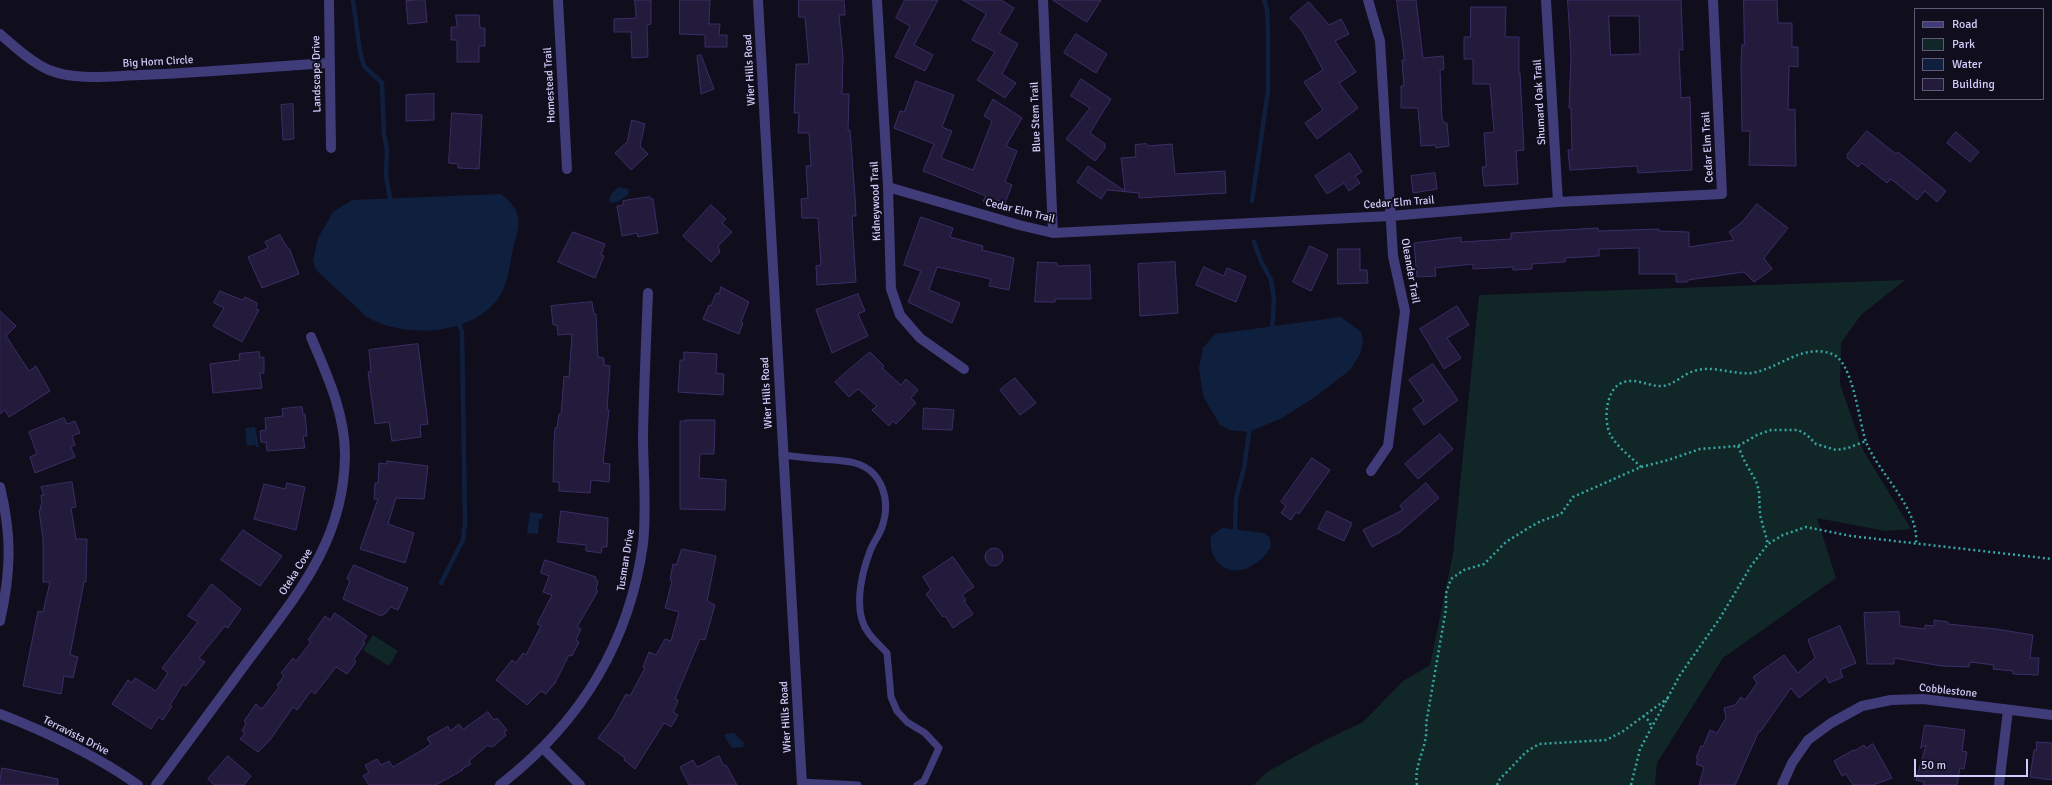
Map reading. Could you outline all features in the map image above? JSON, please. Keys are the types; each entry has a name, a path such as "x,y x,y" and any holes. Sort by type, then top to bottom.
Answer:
{"street":[{"name":"Landscape Drive","path":"329,0 328,63 330,148"},
{"name":"Homestead Trail","path":"558,0 566,169"},
{"name":"Wier Hills Road","path":"758,0 782,455 802,783"},
{"name":"Kidneywood Trail","path":"877,0 888,187 891,289 900,315 920,338 964,369"},
{"name":"Blue Stem Trail","path":"1043,0 1053,233"},
{"name":"Oleander Trail","path":"1368,0 1380,41 1393,256 1405,311 1388,446 1371,471"},
{"name":"Shumard Oak Trail","path":"1546,0 1558,202"},
{"name":"Cedar Elm Trail","path":"888,187 1019,225 1053,233 1390,216 1558,202 1722,194 1713,0"},
{"name":"Big Horn Circle","path":"0,34 32,60 49,70 69,75 92,77 180,74 328,63"},
{"name":"Tusman Drive","path":"500,785 542,748 571,717 608,660 622,626 633,593 643,535 644,372 648,293"},
{"name":"Oteka Cove","path":"156,785 302,588 328,541 335,521 343,480 345,455 343,434 333,389 311,337"},
{"path":"0,487 9,532 9,565 7,590 0,621"},
{"name":"Cobblestone","path":"1782,785 1792,763 1808,740 1831,723 1862,706 1891,700 1922,699 2052,715"},
{"path":"1999,785 2008,710"},
{"name":"Terravista Drive","path":"0,714 27,724 91,755 138,785"},
{"path":"542,748 580,785"}],"lane":[{"path":"782,455 854,462 870,469 881,483 886,504 882,526 869,553 861,586 859,605 866,630 873,640 887,653 891,697 897,711 906,722 925,733 939,748 924,781 917,785"},
{"path":"802,783 858,785"}],"path":[{"path":"1641,467 1613,439 1607,427 1608,402 1610,393 1615,386 1624,382 1636,380 1654,386 1663,386 1697,370 1707,369 1741,374 1754,372 1809,351 1825,352 1839,358 1850,379 1866,441 1880,468 1910,513 1917,536 1916,543"},
{"path":"1417,785 1417,768 1426,738 1426,724 1446,609 1446,593 1451,579 1464,570 1484,564 1506,542 1530,527 1561,514 1573,496 1641,467 1700,449 1738,446 1758,435 1781,429 1798,430 1807,434 1816,444 1836,450 1848,448 1866,441"},
{"path":"1738,446 1744,462 1756,482 1759,491 1760,515 1768,544"},
{"path":"1631,785 1640,749 1680,676 1720,618 1751,566 1768,544 1783,535 1806,527 1851,536 2052,559"},
{"path":"1498,785 1500,779 1526,752 1539,744 1606,740 1622,732 1669,697"},
{"path":"1643,716 1648,720 1652,727"}],"green space":[{"path":"1905,280 1861,315 1841,343 1840,384 1863,450 1911,529 1885,531 1817,518 1836,578 1723,658 1657,763 1655,785 1254,785 1267,772 1323,741 1363,722 1403,681 1430,665 1453,554 1479,295"},
{"path":"373,635 398,651 389,666 363,650"}],"water":[{"path":"618,187 629,189 628,195 617,202 611,203 609,200 611,194"},
{"path":"501,194 514,207 518,220 517,235 504,288 494,304 479,316 461,324 442,329 422,331 401,329 383,324 367,317 316,270 313,261 318,238 333,212 352,200"},
{"path":"1341,317 1361,332 1363,342 1360,354 1350,370 1315,397 1282,418 1249,432 1230,430 1220,425 1203,396 1199,368 1203,348 1215,334"},
{"path":"255,427 259,447 256,447 256,445 247,446 245,428"},
{"path":"530,512 543,514 542,519 539,519 538,534 527,533"},
{"path":"1222,528 1264,533 1270,538 1271,547 1256,563 1247,568 1230,570 1217,562 1213,555 1211,546 1211,536"},
{"path":"734,733 744,743 743,747 732,748 724,736 726,734"}],"building":[{"path":"425,0 427,22 408,24 406,1"},
{"path":"635,0 651,0 651,24 647,25 648,57 632,58 631,32 614,32 614,19 636,18"},
{"path":"680,0 710,0 709,24 720,24 719,35 727,35 727,47 705,47 705,35 680,34"},
{"path":"799,0 844,0 845,15 839,15 843,57 842,94 849,94 848,130 850,130 856,216 852,216 856,282 817,285 816,266 821,265 818,218 802,218 801,199 808,198 806,166 811,166 809,133 798,133 799,113 794,113 796,64 809,64 805,17 799,17"},
{"path":"905,0 938,0 914,45 933,55 925,71 895,57 910,26 896,18"},
{"path":"963,0 1001,0 1014,8 999,33 1018,44 1002,74 1016,83 1005,98 977,80 995,52 972,40 986,14"},
{"path":"1053,0 1101,0 1087,22"},
{"path":"1397,0 1416,0 1423,58 1443,56 1444,69 1440,70 1442,118 1444,123 1447,123 1449,146 1436,148 1435,145 1421,146 1418,108 1401,108 1401,86 1404,86 1402,60 1404,60"},
{"path":"1568,0 1681,0 1683,50 1679,50 1681,98 1690,97 1692,170 1638,173 1637,166 1570,170 1568,150 1572,150 1571,108 1569,108 1571,57","holes":["1609,16 1639,16 1640,54 1611,55"]},
{"path":"1744,0 1777,0 1778,23 1792,23 1792,47 1798,47 1798,67 1789,66 1788,110 1795,109 1796,166 1749,165 1750,131 1742,131 1741,65 1742,45 1744,45"},
{"path":"1309,2 1329,25 1341,19 1349,34 1335,41 1356,72 1339,83 1358,108 1317,139 1305,123 1323,110 1304,82 1323,70 1302,31 1290,18"},
{"path":"1471,7 1506,7 1505,37 1519,37 1519,73 1524,150 1516,151 1518,184 1484,186 1482,167 1486,167 1486,160 1484,133 1494,132 1490,84 1473,84 1473,59 1464,59 1464,37 1470,37"},
{"path":"456,15 479,15 480,28 485,28 485,46 479,46 479,62 457,62 457,40 451,40 451,27 457,27"},
{"path":"1076,34 1107,54 1096,73 1064,53"},
{"path":"701,55 714,89 701,94 697,56"},
{"path":"1081,79 1111,99 1090,133 1105,144 1105,148 1095,161 1066,139 1090,108 1071,96"},
{"path":"916,81 954,95 942,127 952,131 941,158 973,170 992,121 984,116 993,99 1022,118 1006,146 1017,151 1005,182 1012,185 1005,203 997,200 994,205 983,201 986,196 923,171 934,144 894,128 900,111 904,112"},
{"path":"434,94 434,120 406,121 406,95"},
{"path":"293,104 294,139 283,140 281,105"},
{"path":"452,113 482,115 479,169 458,168 458,164 449,163"},
{"path":"632,120 645,124 640,146 648,154 631,170 615,153 627,142"},
{"path":"1867,131 1896,154 1898,152 1946,191 1937,202 1925,191 1917,200 1891,179 1887,183 1862,163 1858,167 1847,158 1847,155"},
{"path":"1956,132 1979,152 1970,162 1947,143"},
{"path":"1147,144 1148,146 1172,144 1175,174 1225,171 1226,193 1139,198 1139,193 1107,190 1101,199 1077,182 1088,166 1125,191 1121,158 1136,157 1135,145"},
{"path":"1350,153 1362,172 1355,176 1360,183 1349,191 1344,183 1327,194 1315,176"},
{"path":"1435,173 1437,189 1413,193 1411,176"},
{"path":"650,197 653,199 658,233 638,237 637,233 622,236 617,206 623,205 623,201"},
{"path":"1757,204 1788,228 1764,258 1772,269 1754,282 1744,272 1688,280 1687,282 1676,282 1676,274 1639,274 1639,248 1599,249 1599,256 1565,258 1565,262 1532,264 1532,269 1513,270 1513,267 1473,269 1473,264 1435,268 1436,276 1417,277 1414,243 1461,237 1461,242 1511,239 1511,233 1598,228 1598,231 1659,229 1659,231 1689,232 1689,247 1734,240 1729,232 1742,222"},
{"path":"711,205 726,219 722,223 732,232 718,246 720,252 711,262 683,236"},
{"path":"921,217 953,228 950,237 983,246 982,250 1014,258 1009,290 989,286 991,279 937,267 929,290 960,303 952,323 908,302 921,271 904,265"},
{"path":"573,232 605,244 601,255 604,256 595,278 558,262"},
{"path":"280,235 290,250 299,274 262,288 248,257 268,248 265,242"},
{"path":"1310,246 1328,255 1311,291 1293,282"},
{"path":"1338,249 1360,249 1360,270 1367,270 1368,283 1338,284"},
{"path":"1038,262 1057,263 1057,266 1090,265 1091,299 1055,299 1055,302 1035,302"},
{"path":"1175,262 1178,313 1140,316 1138,264"},
{"path":"1204,267 1224,276 1227,268 1246,276 1236,302 1196,285"},
{"path":"721,287 749,302 741,322 743,323 739,334 703,319 709,305 711,306 716,293 719,294"},
{"path":"220,291 242,300 245,297 257,303 256,309 259,310 242,342 213,326 224,308 214,303"},
{"path":"858,294 865,311 858,314 868,336 832,353 816,310"},
{"path":"592,302 594,314 596,314 598,357 604,358 604,365 610,366 607,410 609,410 603,463 610,464 609,482 591,480 590,493 559,491 559,482 553,482 555,428 557,428 559,414 561,414 564,376 569,377 572,334 558,335 557,325 553,325 551,306"},
{"path":"1457,306 1469,325 1447,338 1461,358 1444,369 1420,329"},
{"path":"0,311 16,326 6,336 29,371 36,366 50,391 9,417 5,410 0,414"},
{"path":"418,344 428,424 420,425 421,437 392,441 389,422 375,424 368,372 371,372 369,350"},
{"path":"259,352 260,358 264,357 264,373 260,373 262,388 213,393 210,364 240,360 239,354"},
{"path":"684,352 717,354 716,373 724,374 723,395 678,392 680,360 684,360"},
{"path":"870,352 884,366 882,368 901,385 906,379 918,390 911,398 916,403 896,424 893,421 889,426 872,410 877,406 858,389 849,397 835,382"},
{"path":"1433,364 1458,400 1424,425 1413,409 1424,401 1409,380"},
{"path":"1015,378 1036,403 1020,415 1000,390"},
{"path":"302,407 303,414 305,414 307,436 303,436 305,448 267,451 266,442 261,442 260,431 266,430 265,418 283,416 282,409"},
{"path":"924,408 954,410 952,430 923,429"},
{"path":"64,418 67,424 75,421 80,433 72,436 75,445 71,447 75,457 35,473 30,457 37,454 29,432"},
{"path":"715,420 714,454 700,454 699,478 726,480 725,510 680,509 680,421"},
{"path":"1440,434 1453,449 1418,479 1405,464"},
{"path":"1312,458 1330,470 1299,514 1296,512 1291,520 1281,513 1286,506 1281,502"},
{"path":"387,461 428,466 424,499 396,498 388,524 414,533 405,563 360,549 378,499 374,499 375,483 378,483 379,463 387,464"},
{"path":"72,482 76,507 71,508 76,539 87,539 86,582 84,582 70,655 78,657 73,678 64,676 61,694 23,686 38,611 43,612 50,582 43,582 43,539 39,510 41,510 40,506 42,505 41,495 44,495 41,487"},
{"path":"287,483 305,487 296,530 254,519 264,484 285,489"},
{"path":"1426,483 1439,498 1400,532 1372,547 1363,530 1403,510 1400,506"},
{"path":"561,511 608,518 607,547 602,547 601,553 586,551 586,545 558,542"},
{"path":"1327,511 1352,523 1344,541 1318,529"},
{"path":"243,530 282,556 260,586 221,560"},
{"path":"994,548 1000,551 1003,557 1000,563 994,566 988,563 985,557 988,551"},
{"path":"682,549 716,556 707,601 715,605 705,640 700,639 675,699 678,700 673,712 678,715 671,727 664,723 635,769 624,760 625,758 598,738 613,718 626,694 630,696 645,668 643,667 649,652 656,655 665,639 671,641 679,612 665,608 672,581 670,580 673,564 676,565"},
{"path":"953,557 974,587 962,595 966,600 964,601 973,614 953,628 926,594 931,590 923,577"},
{"path":"545,560 596,577 595,579 598,581 596,590 598,591 577,627 581,629 576,640 579,642 572,656 569,655 555,683 546,694 541,691 527,705 496,680 512,660 516,663 523,653 526,655 541,626 537,624 552,595 543,592 549,576 541,573"},
{"path":"354,565 408,588 398,610 391,607 381,616 343,599 350,580 347,579"},
{"path":"212,584 241,609 228,628 225,626 199,658 205,662 186,686 183,684 163,720 159,717 151,729 112,704 128,680 132,683 135,678 156,691 168,673 162,668 198,622 188,616"},
{"path":"1899,612 1900,626 1925,629 1925,625 1934,626 1934,620 1948,622 1948,624 1996,629 2033,635 2030,658 2039,658 2038,675 2013,674 2013,671 1993,669 1994,665 1970,662 1969,667 1942,666 1894,658 1894,664 1867,664 1864,613"},
{"path":"335,613 367,636 363,642 365,643 354,659 356,662 347,674 336,667 315,694 311,691 297,710 293,707 270,740 258,752 240,739 245,733 242,731 246,723 244,721 256,704 262,709 279,687 277,685 284,676 281,673 293,658 296,661 311,642 308,640 325,616 330,620"},
{"path":"1840,626 1856,663 1840,670 1843,677 1829,683 1826,676 1799,698 1791,688 1760,732 1759,731 1735,785 1699,785 1704,767 1696,764 1698,759 1696,758 1701,746 1703,747 1710,730 1717,733 1726,718 1724,708 1735,705 1741,697 1745,700 1757,683 1753,677 1784,655 1798,673 1815,658 1808,640"},
{"path":"488,712 494,720 497,718 507,730 504,732 506,735 494,746 490,747 488,745 469,761 471,764 462,769 463,770 436,785 369,785 363,776 369,772 365,765 377,759 381,765 389,761 393,767 431,744 427,738 448,726 450,731 459,724 463,729"},
{"path":"1925,725 1965,730 1962,751 1967,752 1964,769 1960,768 1957,785 1923,785 1924,782 1916,780 1926,745 1921,748"},
{"path":"2037,742 2052,743 2052,780 2030,777 2034,750 2036,750"},
{"path":"1873,744 1892,778 1873,785 1853,785 1846,774 1842,776 1834,761 1864,745 1866,748"},
{"path":"228,756 251,776 244,785 214,785 208,779"},
{"path":"719,756 724,766 726,765 737,785 689,785 680,767 693,760 697,767"},
{"path":"2,768 58,779 58,785 0,785"}],"waterway":[{"path":"353,0 360,52 364,66 382,83 384,135 387,149 386,176 391,204"},
{"path":"1252,201 1268,91 1268,31 1267,9 1264,0"},
{"path":"1254,242 1261,261 1271,280 1274,300 1272,331"},
{"path":"441,583 463,540 465,523 462,332 457,319"},
{"path":"1235,529 1236,498 1244,468 1250,426"}]}
